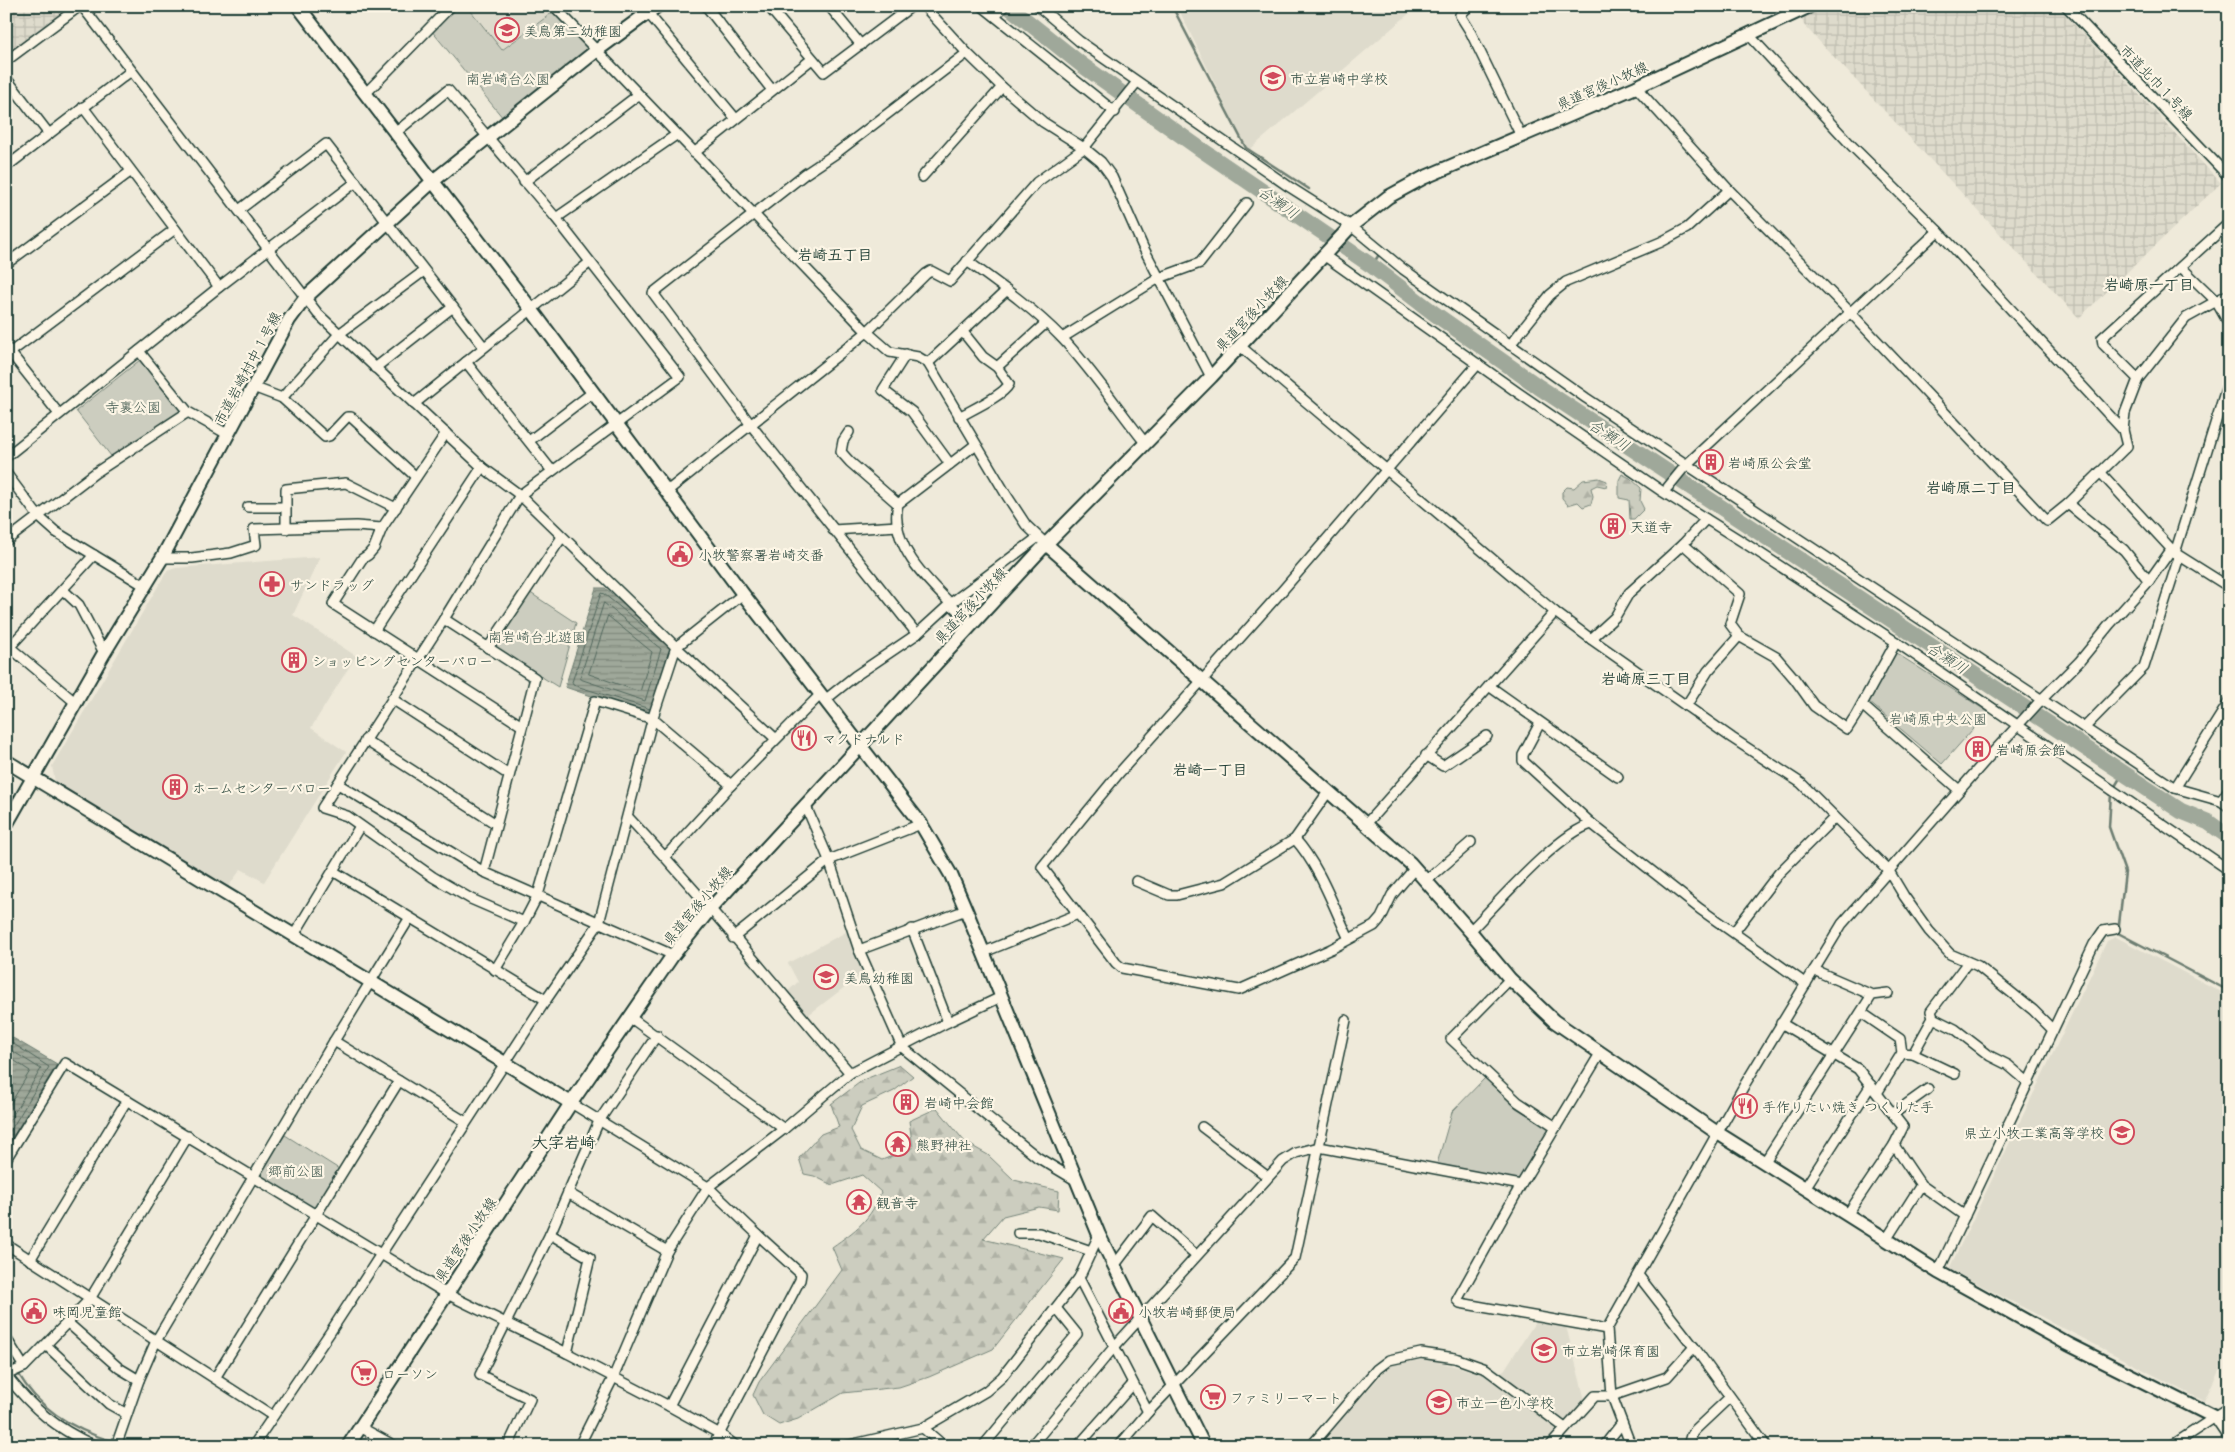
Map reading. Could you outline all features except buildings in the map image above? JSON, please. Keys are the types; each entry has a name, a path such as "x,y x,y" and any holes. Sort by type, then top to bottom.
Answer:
{"street":[{"path":"6,61 81,6 318,314 482,467 520,495 676,647 776,739"},
{"path":"298,6 531,309 743,594 921,824 951,875 1099,1235 1204,1446"},
{"path":"366,92 451,6"},
{"path":"554,6 866,332 890,352 918,357 928,363 975,445 1026,525 1201,682 1415,868 1510,980 1554,1021 1716,1132 1847,1216 1938,1272 2068,1344 2214,1417 2229,1439"},
{"path":"706,6 772,90"},
{"path":"768,6 824,72 912,6"},
{"path":"829,6 861,45"},
{"path":"924,6 1002,88 1043,122 1084,148 1101,162 1112,177 1159,278 1210,377"},
{"path":"982,6 1117,109"},
{"path":"995,16 1004,6"},
{"path":"1038,6 1079,41 1135,84 1349,228 1510,345 1686,465 2175,788 2221,801 2229,807"},
{"path":"1469,6 1460,15 1470,31 1521,136"},
{"name":"県道宮後小牧線","path":"348,1446 571,1103 673,955 711,908 972,625 1042,541 1146,444 1325,256 1349,228 1388,197 1423,178 1750,36 1792,10 1810,6"},
{"name":"市道北巾１号線","path":"2066,6 2229,177"},
{"path":"653,10 736,119"},
{"name":"市道岩崎村中１号線","path":"6,825 104,653 162,558 289,320 306,297 433,181 596,51 653,10"},
{"path":"1750,36 1851,145 1938,231 2123,430"},
{"path":"917,634 751,425 653,293 967,53"},
{"path":"694,153 812,59"},
{"path":"6,167 131,70"},
{"path":"6,78 49,134"},
{"path":"666,492 866,332 926,274 931,272 937,273 950,281 1037,182 1084,148 1117,109 1135,84"},
{"path":"1636,87 1729,190 1850,312 2047,521 2068,504 2127,446 2123,430 2125,413 2138,379 2186,318 2229,294"},
{"path":"922,178 1002,88"},
{"path":"395,133 448,90 556,218 588,263 680,377 520,495 444,619 322,808 347,816 433,878 479,903 524,922"},
{"path":"524,182 638,95"},
{"path":"83,107 130,172 219,287"},
{"path":"556,218 676,135"},
{"path":"239,210 326,144 484,347"},
{"path":"6,264 130,172"},
{"path":"6,457 219,287 356,182"},
{"path":"1510,345 1550,295 1566,282 1661,242 1687,228 1729,190"},
{"path":"1062,338 1159,278 1200,263 1247,203"},
{"path":"59,414 8,350 175,229"},
{"path":"2138,379 2103,344 2102,338 2181,267 2227,229"},
{"path":"1668,487 1686,465 1938,231"},
{"path":"1325,256 1663,492 1896,642 2229,870"},
{"path":"967,261 1007,290 1062,338 1146,444"},
{"path":"414,404 588,263"},
{"path":"2181,267 2216,301 2229,324"},
{"path":"282,398 339,334 424,271"},
{"path":"928,363 1007,290"},
{"path":"375,368 453,307"},
{"path":"997,367 1046,323"},
{"path":"959,417 1008,387 997,367 983,357 963,332"},
{"path":"1240,346 1555,612 1686,706 1801,783 1834,818 1890,871 1904,896 1929,931 1950,954 1986,973 2032,1010 2053,1030"},
{"path":"138,351 188,412 229,434"},
{"path":"906,354 883,390 912,412 950,464"},
{"path":"466,362 552,471"},
{"path":"1415,868 1392,895 1381,918 1374,926 1247,988 1232,990 1122,968 1116,963 1042,867 1120,772 1201,682 1478,364"},
{"path":"2085,727 2144,667 2175,553 2229,379"},
{"path":"253,387 282,398 325,437 329,436 347,417 351,417 416,477"},
{"path":"529,442 593,392"},
{"path":"6,542 94,473 188,412"},
{"path":"849,432 843,441 841,452 898,504"},
{"path":"446,433 382,528 374,548 368,555 362,558 334,604 522,726"},
{"path":"972,625 908,556 902,545 896,512 898,504 975,445"},
{"path":"374,631 482,467"},
{"path":"2100,472 2175,553 2229,588"},
{"path":"6,473 38,516 56,532 145,586"},
{"path":"286,529 286,489 346,483 396,508"},
{"path":"2068,504 2124,550 2149,581"},
{"path":"248,507 286,507"},
{"path":"1591,639 1615,617 1629,593 1683,544 1706,519"},
{"path":"162,558 192,558 231,553 256,545 254,529 356,526 382,528"},
{"path":"833,530 898,526"},
{"path":"488,648 562,537"},
{"path":"666,857 731,785 776,739 823,697 917,634 951,603 1042,541"},
{"path":"1683,544 1740,594 1730,624 1738,636 1776,657 1814,706 1847,729 1896,642"},
{"path":"1631,1446 1612,1396 1607,1330 1716,1132 1781,1023 1842,924 1959,790 2040,700 2079,662 2110,624 2175,553"},
{"path":"76,703 8,647 94,555"},
{"path":"63,590 79,605 104,653"},
{"path":"253,1446 546,1000 599,923 653,719 676,647 743,594"},
{"path":"1366,824 1555,612"},
{"path":"444,619 535,678 484,872"},
{"path":"1686,706 1708,671 1738,636"},
{"path":"1489,686 1618,777"},
{"path":"392,699 509,775"},
{"path":"495,970 538,895 595,701 653,719 731,785"},
{"path":"2175,788 2229,702"},
{"path":"1862,705 1959,790"},
{"path":"1540,723 1523,755 1523,761 1592,824 1806,984"},
{"path":"1426,755 1443,766 1487,736"},
{"path":"365,740 496,824"},
{"path":"6,761 34,776 708,1187 801,1274 800,1280 713,1446"},
{"path":"338,784 484,872 673,955"},
{"path":"2221,801 2229,789"},
{"path":"1136,881 1169,895 1183,894 1224,883 1295,839 1328,792"},
{"path":"805,804 829,860 859,950 902,1047 1037,1157 1077,1181"},
{"path":"628,817 711,908 733,938 850,1073"},
{"path":"1734,932 1779,873 1834,818"},
{"path":"733,938 829,860 921,824"},
{"path":"1470,931 1541,858 1580,827 1592,824"},
{"path":"294,935 360,826"},
{"path":"1295,839 1306,850 1349,939"},
{"path":"1426,881 1470,842"},
{"path":"333,871 546,1000"},
{"path":"859,950 966,910"},
{"path":"984,952 1078,914"},
{"path":"116,1446 139,1380 156,1341 334,1041 410,919"},
{"path":"912,929 948,1022"},
{"path":"1938,1272 2094,944 2103,931 2115,929"},
{"path":"1913,1054 1933,1018 1931,1011 1968,962"},
{"path":"1814,970 1872,995 1888,993"},
{"path":"1510,980 1451,1040 1518,1102 1556,1127"},
{"path":"1764,1163 1872,995"},
{"path":"579,1446 613,1378 667,1251 708,1187 784,1129 850,1073 1001,997"},
{"path":"1862,1013 1900,1039 1902,1053 1877,1093"},
{"path":"631,1018 657,1035 784,1129"},
{"path":"1933,1018 1955,1029 1990,1056 2008,1064 2029,1083"},
{"path":"1119,1446 1173,1384 1295,1258 1346,1020"},
{"path":"1781,1023 1858,1069 1903,1127 1894,1145 1847,1216"},
{"path":"510,1445 530,1400 480,1375 550,1234 599,1121 657,1035"},
{"path":"334,1041 466,1122"},
{"path":"1601,1052 1522,1185 1457,1300 1460,1303 1607,1330"},
{"path":"1902,1053 1913,1054 1955,1074"},
{"path":"6,1159 65,1063 447,1294 669,1406 720,1434 736,1446"},
{"path":"215,1378 400,1081"},
{"path":"1805,1188 1871,1085"},
{"path":"1893,1114 1928,1089"},
{"path":"30,1260 127,1100"},
{"path":"1202,1127 1268,1177"},
{"path":"95,1446 69,1434 52,1423 24,1397 7,1375 23,1368 90,1299 188,1136"},
{"path":"1894,1145 1921,1185 1965,1216"},
{"path":"1031,1446 1115,1346 1196,1256 1283,1161 1296,1153 1319,1147 1522,1185"},
{"path":"1886,1240 1921,1185"},
{"path":"568,1193 667,1251"},
{"path":"1114,1266 1152,1216 1196,1256"},
{"path":"1018,1233 1039,1233 1091,1251"},
{"path":"550,1234 590,1258 567,1353"},
{"path":"669,1406 758,1235"},
{"path":"845,1446 923,1428 986,1391 1002,1377 1079,1278 1099,1235"},
{"path":"6,1244 273,1416"},
{"path":"1638,1274 1766,1446"},
{"path":"1079,1278 1148,1412"},
{"path":"983,1446 1077,1334 1056,1308"},
{"path":"68,1323 119,1368 139,1380"},
{"path":"6,1338 23,1368"},
{"path":"46,1345 109,1404 127,1414"},
{"path":"1550,1446 1595,1396 1612,1396 1667,1377 1694,1347"},
{"path":"1312,1446 1377,1369 1389,1360 1421,1353 1455,1358 1486,1369 1565,1428"},
{"path":"1078,1446 1132,1384"},
{"path":"1688,1446 1691,1435 1695,1430 1730,1397"},
{"path":"2171,1446 2229,1408"},
{"path":"1604,1446 1622,1423"},
{"path":"360,1426 395,1446"},
{"path":"923,1428 944,1446"}],"shaded area":[{"path":"6,6 71,6 6,55"},
{"name":"美鳥第二幼稚園","path":"468,6 548,6 553,11 502,49"},
{"name":"市立岩崎中学校","path":"1177,6 1418,6 1248,151"},
{"path":"1796,6 2057,6 2221,183 2079,318 1804,25"},
{"path":"320,557 293,615 356,656 311,728 346,752 264,882 241,869 228,887 55,782 52,766 167,571 176,568"},
{"name":"美鳥幼稚園","path":"848,931 863,973 807,1016 787,992 798,982 788,963"},
{"name":"県立小牧工業高等学校","path":"2116,937 2229,996 2229,1349 2204,1401 1949,1269 2107,941"},
{"name":"市立岩崎保育園","path":"1536,1321 1566,1326 1585,1400 1565,1424 1501,1375"},
{"name":"市立一色小学校","path":"1428,1359 1484,1374 1558,1429 1544,1446 1318,1446 1391,1364"}],"green space":[{"name":"南岩崎台公園","path":"454,6 467,6 502,50 553,12 587,47 586,50 503,118 431,30"},
{"name":"寺裏公園","path":"140,360 182,412 111,456 76,411"},
{"path":"1622,474 1630,478 1641,488 1640,501 1644,509 1634,519 1630,519 1629,500 1619,498 1619,480"},
{"path":"1599,478 1607,481 1606,487 1597,485 1591,488 1593,496 1591,504 1583,507 1578,502 1568,505 1562,498 1562,492 1567,487 1574,488 1583,480"},
{"name":"南岩崎台北遊園","path":"529,592 576,623 558,687 492,646"},
{"name":"岩崎原中央公園","path":"1896,653 1988,712 1942,764 1869,702"},
{"path":"900,1065 913,1076 894,1091 862,1106 851,1130 861,1150 882,1160 913,1148 909,1121 937,1108 965,1142 988,1155 1014,1180 1059,1191 1058,1210 1039,1207 1003,1216 983,1239 1064,1259 993,1349 929,1377 899,1387 843,1393 798,1419 779,1425 763,1415 753,1395 759,1382 842,1270 832,1247 862,1224 877,1202 881,1192 862,1175 832,1185 814,1176 804,1174 799,1158 821,1134 839,1127 831,1104 863,1080"},
{"path":"1485,1078 1516,1108 1550,1128 1520,1181 1437,1164 1452,1112"},
{"name":"郷前公園","path":"285,1135 339,1169 317,1206 313,1208 261,1177 261,1172"}],"water":[{"path":"596,588 605,588 676,647 653,717 565,687"},
{"path":"6,1034 57,1064 6,1148"}],"waterway":[{"name":"合瀬川","path":"1008,6 1082,65 1199,148 1372,266 1435,314 1539,387 2181,811 2208,822 2229,837"},
{"path":"1172,6 1246,148 1309,189"},
{"path":"1372,266 1378,256"},
{"path":"2114,788 2123,773"},
{"path":"2111,793 2109,827 2125,872 2118,933 2229,991"},
{"path":"6,1354 15,1369"},
{"path":"18,1373 36,1398 59,1417 85,1431 114,1442"},
{"path":"119,1443 128,1446"}],"place":[{"name":"美鳥第二幼稚園","path":"507,30"},
{"name":"市立岩崎中学校","path":"1273,78"},
{"name":"岩崎原公会堂","path":"1711,462"},
{"name":"天道寺","path":"1613,526"},
{"name":"小牧警察署岩崎交番","path":"680,554"},
{"name":"サンドラッグ","path":"272,584"},
{"name":"ショッピングセンターバロー","path":"294,660"},
{"name":"マクドナルド","path":"804,738"},
{"name":"岩崎原会館","path":"1978,749"},
{"name":"ホームセンターバロー","path":"175,787"},
{"name":"美鳥幼稚園","path":"826,977"},
{"name":"岩崎中会館","path":"906,1102"},
{"name":"手作りたい焼き つくりた手","path":"1745,1106"},
{"name":"県立小牧工業高等学校","path":"2122,1132"},
{"name":"熊野神社","path":"898,1144"},
{"name":"観音寺","path":"859,1202"},
{"name":"味岡児童館","path":"34,1311"},
{"name":"小牧岩崎郵便局","path":"1121,1311"},
{"name":"市立岩崎保育園","path":"1544,1350"},
{"name":"ローソン","path":"364,1373"},
{"name":"ファミリーマート","path":"1213,1397"},
{"name":"市立一色小学校","path":"1439,1402"}],"district":[{"name":"岩崎五丁目","path":"835,253"},
{"name":"岩崎原一丁目","path":"2149,283"},
{"name":"岩崎原二丁目","path":"1971,486"},
{"name":"岩崎原三丁目","path":"1646,677"},
{"name":"岩崎一丁目","path":"1210,768"},
{"name":"大字岩崎","path":"564,1141"}]}
